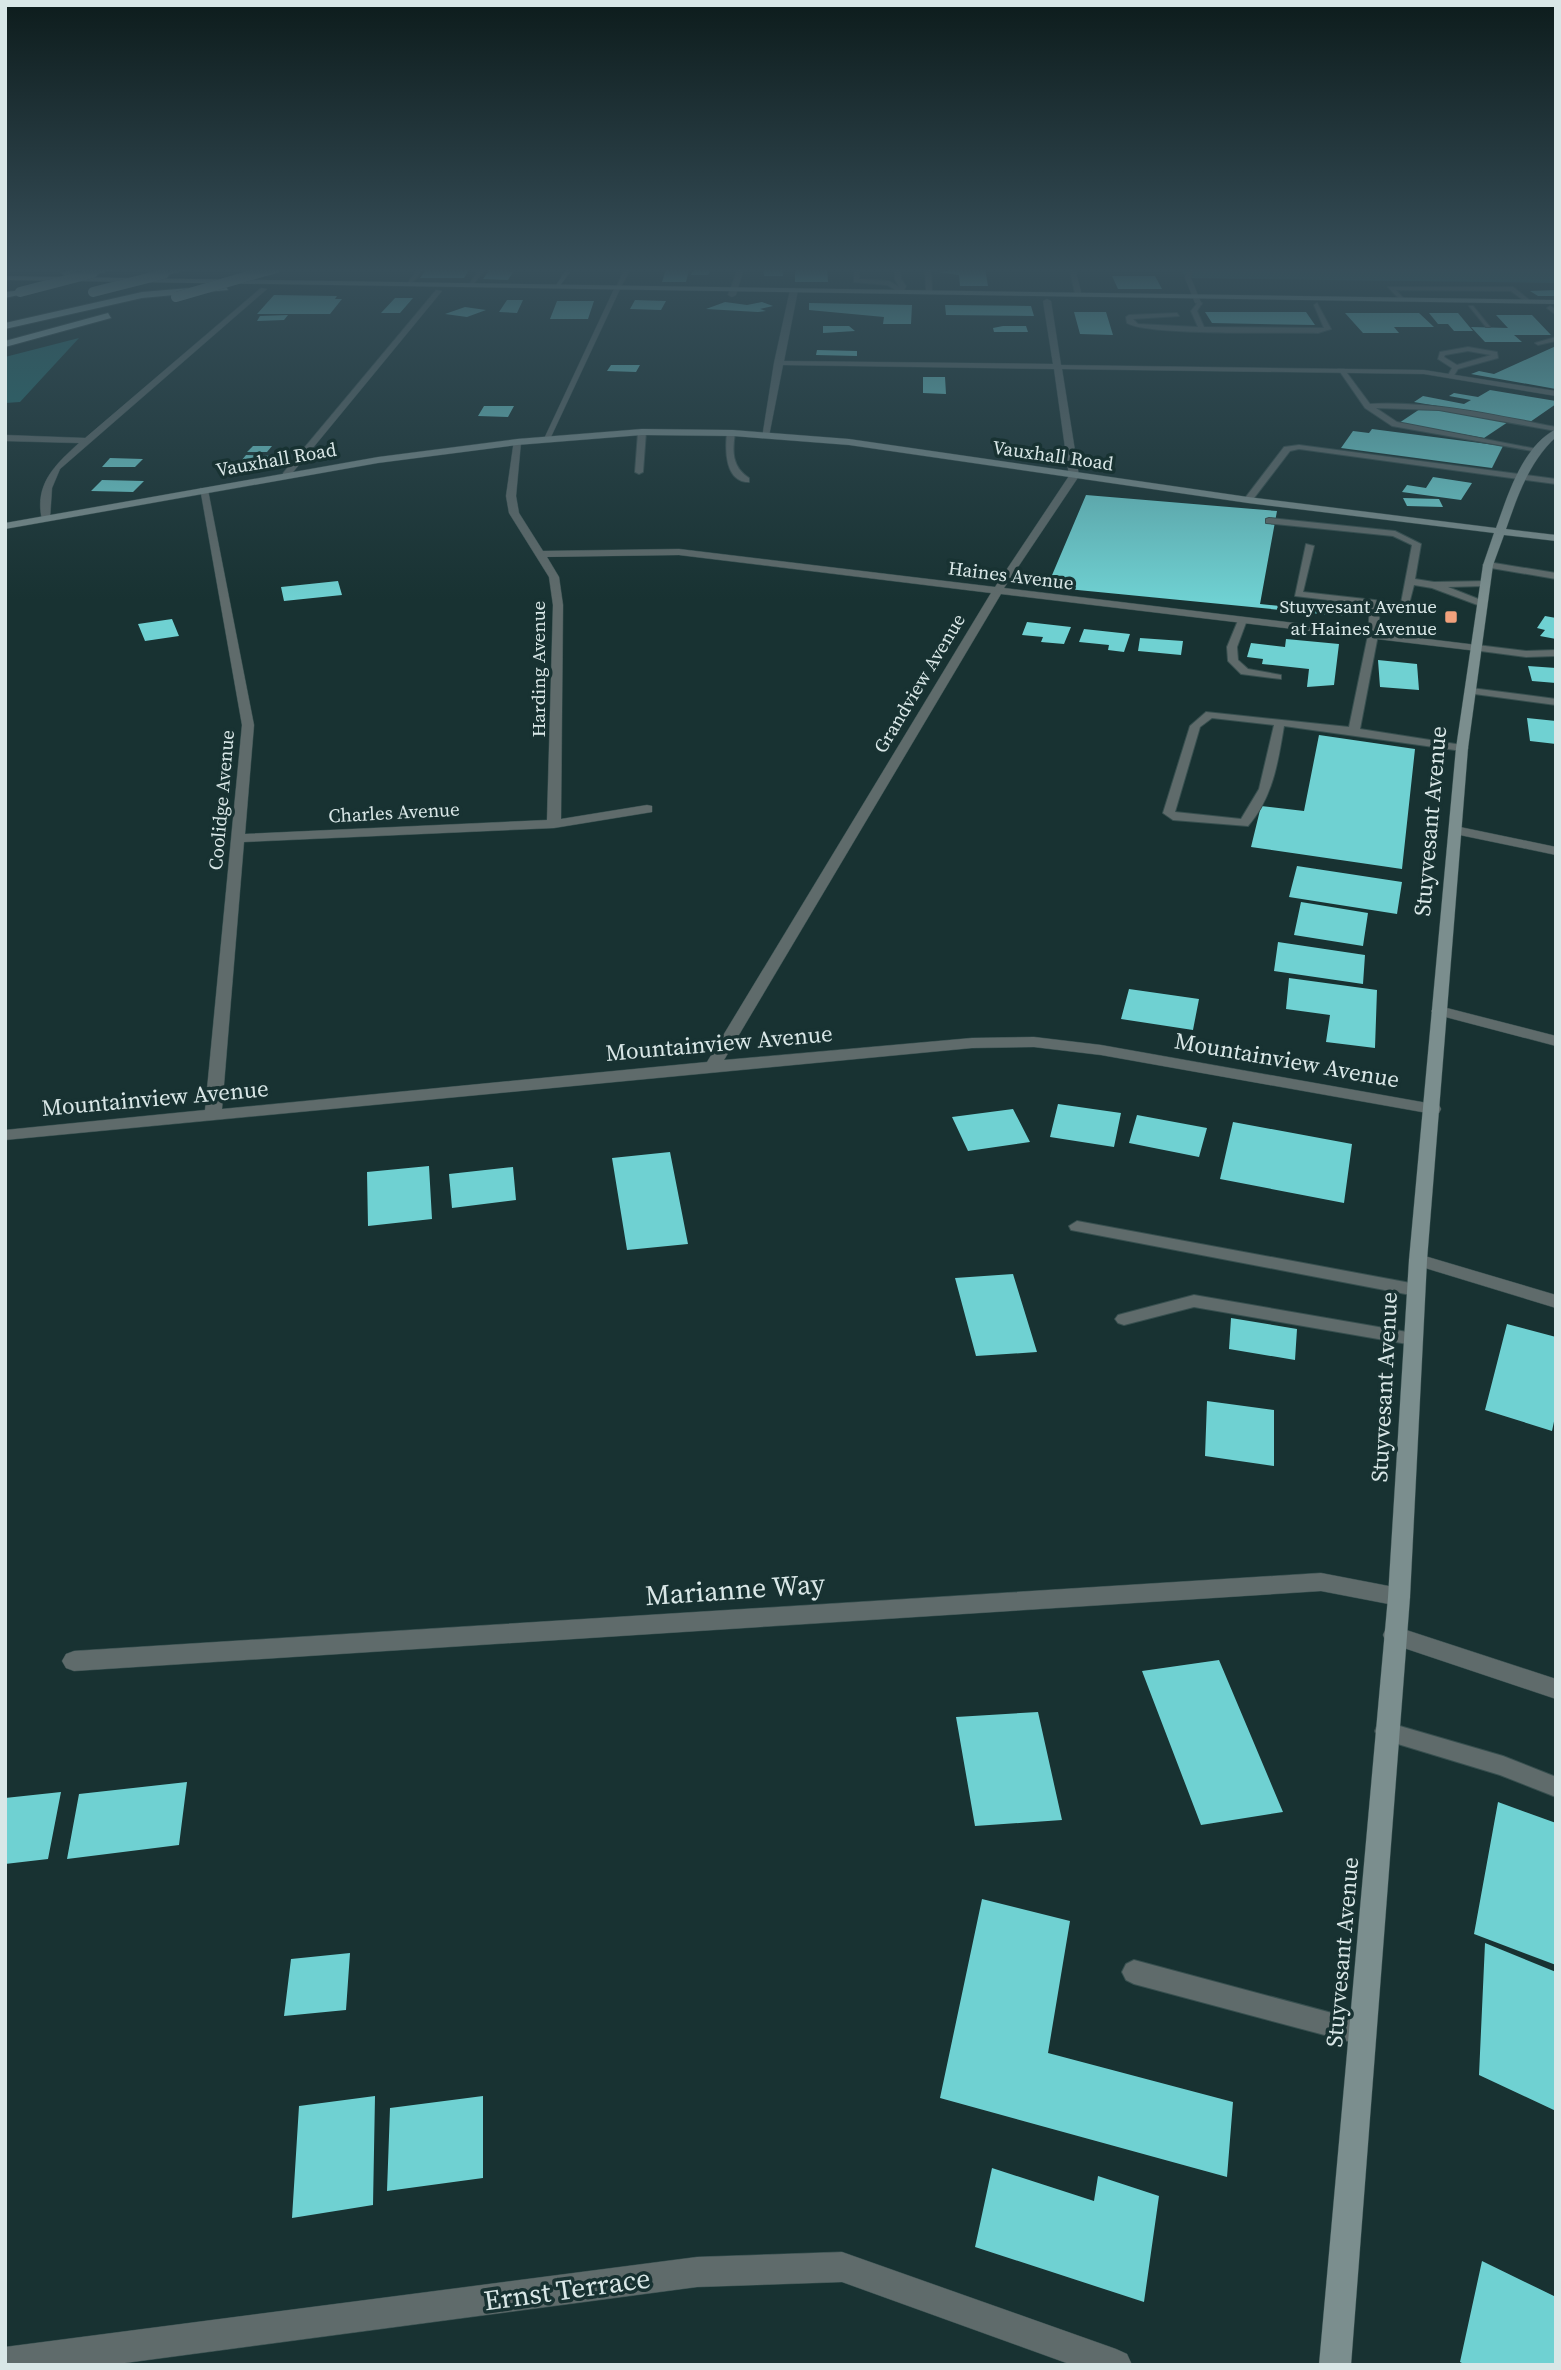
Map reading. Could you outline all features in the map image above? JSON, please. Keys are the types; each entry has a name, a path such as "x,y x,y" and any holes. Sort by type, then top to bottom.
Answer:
{"main road":[{"name":"Stuyvesant Avenue","path":"1335,2365 1399,1597 1418,1260 1462,748 1488,565 1521,476 1538,450 1556,431"},
{"name":"Vauxhall Road","path":"5,526 378,460 517,442 642,432 731,433 849,442 1248,500 1556,538"}],"street":[{"path":"45,519 50,477 159,379"},
{"path":"286,475 366,379"},
{"path":"546,439 575,379"},
{"path":"765,436 775,379"},
{"path":"1060,379 1073,474"},
{"path":"1470,379 1556,394"},
{"path":"5,438 87,441"},
{"name":"Harding Avenue","path":"517,442 510,496 514,513 554,577 558,605 554,824"},
{"name":"Grandview Avenue","path":"712,1066 997,591 1073,474"},
{"name":"Coolidge Avenue","path":"203,490 248,725 213,1117"},
{"name":"Haines Avenue","path":"539,554 679,552 1477,648"},
{"name":"Charles Avenue","path":"237,838 554,824 647,809"},
{"path":"1455,830 1556,851"},
{"path":"1439,1011 1556,1041"},
{"name":"Mountainview Avenue","path":"5,1135 972,1043 1034,1042 1101,1050 1433,1109"},
{"path":"1418,1260 1556,1302"},
{"name":"Marianne Way","path":"74,1661 1321,1582 1399,1597"},
{"path":"1394,1635 1556,1689"},
{"name":"Ernst Terrace","path":"5,2363 697,2272 842,2267 1116,2365"}],"lane":[{"path":"1347,379 1368,406 1395,424 1538,450"},
{"path":"1368,406 1397,404 1432,407 1556,431"},
{"path":"639,472 642,432"},
{"path":"731,433 730,464 736,474 746,480"},
{"path":"1248,500 1287,449 1335,450 1556,482"},
{"path":"1269,521 1395,534 1410,539 1417,548 1408,581 1405,606 1298,594 1309,546"},
{"path":"1488,565 1556,576"},
{"path":"1408,581 1484,593"},
{"path":"1434,585 1484,593"},
{"path":"1354,731 1373,635 1375,603"},
{"path":"1242,620 1232,647 1233,662 1245,672 1277,677"},
{"path":"1477,648 1526,654 1556,653"},
{"path":"1471,691 1556,702"},
{"path":"1280,721 1266,787 1251,817 1244,823 1190,819 1169,813 1195,726 1203,718 1223,713 1354,731 1462,748"},
{"path":"1077,1226 1416,1290"},
{"path":"1124,1319 1194,1300 1413,1339"},
{"path":"1386,1731 1503,1766 1556,1787"},
{"path":"1134,1972 1362,2033"}],"shaded area":[{"path":"5,379 42,379 20,402 5,403"}],"building":[{"path":"923,379 945,379 946,394 923,393"},
{"path":"1497,379 1556,379 1556,389"},
{"path":"1490,390 1556,401 1556,404 1530,422 1414,402 1423,396 1464,404 1471,400 1449,396 1454,393 1478,397"},
{"path":"484,406 514,406 508,417 478,416"},
{"path":"1423,407 1508,422 1484,438 1399,423"},
{"path":"1372,429 1503,446 1492,468 1341,448 1353,431 1369,433"},
{"path":"253,446 272,446 267,452 247,452"},
{"path":"246,455 275,456 265,468 236,467"},
{"path":"110,458 143,459 135,467 102,467"},
{"path":"1433,477 1472,483 1461,500 1402,492 1407,485 1426,488"},
{"path":"102,480 144,481 133,492 91,491"},
{"path":"1086,495 1277,511 1260,604 1343,612 1342,616 1047,587"},
{"path":"1403,498 1439,499 1443,507 1407,506"},
{"path":"338,581 342,595 284,601 281,587"},
{"path":"1545,616 1556,618 1556,639 1540,636 1545,630 1537,628"},
{"path":"172,619 179,636 145,641 138,624"},
{"path":"1027,622 1071,627 1064,644 1041,642 1043,637 1022,635"},
{"path":"1084,629 1130,634 1124,652 1108,650 1109,645 1079,642"},
{"path":"1140,638 1183,641 1181,655 1138,651"},
{"path":"1286,639 1339,644 1334,685 1307,687 1309,669 1262,664 1263,659 1247,657 1251,643 1285,647"},
{"path":"1378,660 1417,664 1419,690 1380,687"},
{"path":"1528,666 1556,668 1556,683 1532,681"},
{"path":"1527,718 1556,721 1556,744 1530,741"},
{"path":"1319,735 1415,749 1402,869 1251,847 1261,806 1304,811"},
{"path":"1297,866 1402,882 1397,914 1289,897"},
{"path":"1301,902 1368,913 1363,946 1294,935"},
{"path":"1278,942 1365,955 1363,984 1274,971"},
{"path":"1289,978 1377,990 1375,1048 1326,1042 1330,1015 1286,1009"},
{"path":"1129,989 1199,999 1193,1030 1121,1019"},
{"path":"1058,1104 1121,1113 1114,1147 1050,1137"},
{"path":"1013,1109 1030,1142 968,1151 952,1117"},
{"path":"1137,1115 1207,1128 1199,1157 1129,1143"},
{"path":"1233,1122 1352,1144 1344,1203 1220,1179"},
{"path":"670,1152 688,1244 627,1250 612,1158"},
{"path":"429,1166 432,1219 368,1226 367,1172"},
{"path":"513,1167 516,1200 452,1208 449,1174"},
{"path":"1013,1274 1037,1352 976,1356 955,1278"},
{"path":"1231,1318 1297,1329 1295,1360 1229,1349"},
{"path":"1507,1324 1556,1337 1556,1412 1552,1431 1485,1410"},
{"path":"1207,1401 1274,1410 1274,1466 1205,1456"},
{"path":"1219,1660 1283,1812 1201,1825 1142,1671"},
{"path":"1038,1712 1062,1820 975,1826 956,1717"},
{"path":"187,1782 179,1845 67,1859 79,1794"},
{"path":"61,1792 48,1859 5,1864 5,1798"},
{"path":"1498,1802 1556,1823 1556,1965 1474,1934"},
{"path":"982,1899 1070,1921 1048,2053 1233,2102 1227,2177 940,2098"},
{"path":"1485,1943 1556,1972 1556,2111 1479,2075"},
{"path":"350,1953 346,2010 284,2016 291,1959"},
{"path":"375,2096 373,2205 292,2218 299,2106"},
{"path":"483,2096 483,2178 387,2191 390,2108"},
{"path":"992,2168 1094,2201 1098,2176 1159,2196 1144,2302 975,2247"},
{"path":"1482,2261 1556,2297 1556,2365 1466,2365 1460,2362"}],"place":[{"name":"Stuyvesant Avenue at Haines Avenue","path":"1451,617"}]}
